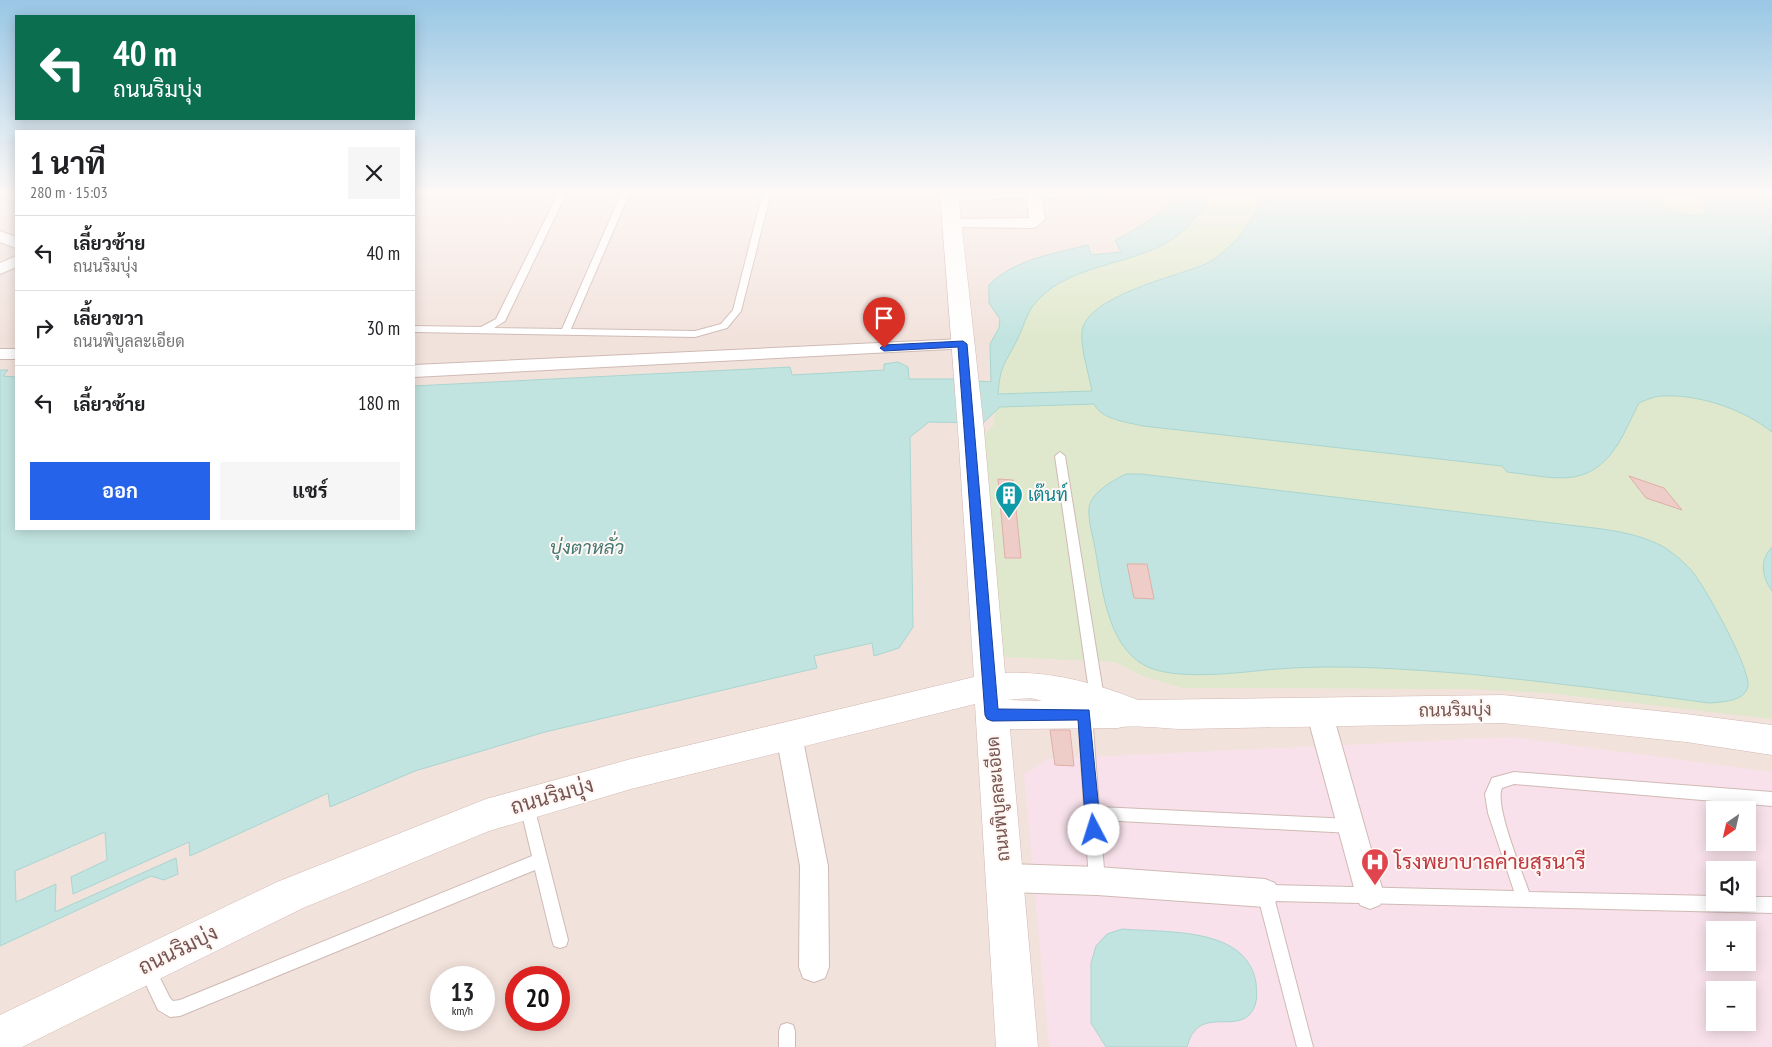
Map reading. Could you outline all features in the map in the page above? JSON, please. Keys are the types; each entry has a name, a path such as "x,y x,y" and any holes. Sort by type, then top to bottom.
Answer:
{"street":[{"name":"ถนนพิบูลละเอียด","path":"954,241 971,430 1017,1047"},
{"path":"0,269 15,262"},
{"path":"415,371 963,344"},
{"path":"0,354 15,354"},
{"name":"ถนนริมบุ่ง","path":"0,1036 290,895 486,815 630,774 789,735 991,701 1091,706 1137,714 1184,715 1504,709 1686,728 1772,740"},
{"path":"1319,711 1370,895"},
{"path":"789,735 814,866 814,967"},
{"path":"1005,878 1098,881 1265,893"}],"lane":[{"path":"483,330 500,321 539,241"},
{"path":"565,332 605,241"},
{"path":"415,330 695,334 724,326 737,311 755,241"},
{"path":"1060,456 1091,706 1092,812 1098,881"},
{"path":"1524,899 1495,813 1492,794 1497,783 1514,778 1772,799"},
{"path":"527,804 560,940"},
{"path":"1092,812 1351,826"},
{"path":"145,966 164,1004 170,1009 180,1008 541,860"},
{"path":"1305,1047 1265,893 1772,905"}],"shaded area":[{"path":"0,241 15,241 15,530 415,530 415,241 1772,241 1772,1047 0,1047"},
{"name":"โรงพยาบาลค่ายสุรนารี","path":"1510,737 1772,772 1772,1047 1049,1047 1024,774 1048,759"}],"green space":[{"path":"1150,241 1772,241 1772,719 1548,693 1469,689 1183,688 1142,676 1115,662 1003,657 981,437 994,425 997,372 1026,307 1072,271 1136,253"}],"water":[{"name":"บุ่งตาหลั่ว","path":"1115,241 1169,241 1139,255 1080,273 1046,293 1032,307 1004,364 1000,376 998,394 1092,391 1083,352 1082,337 1082,331 1088,319 1099,308 1134,289 1209,262 1235,241 1772,241 1772,432 1748,416 1705,400 1676,396 1650,398 1639,403 1624,434 1607,459 1595,469 1582,475 1569,478 1555,478 1507,472 1502,466 1143,426 1109,417 1103,414 1094,404 1000,407 983,423 929,422 910,437 913,627 899,648 874,656 872,643 814,656 817,668 545,732 415,771 330,807 328,793 190,856 189,842 73,894 71,877 107,860 105,832 15,871 16,902 56,884 55,912 176,858 178,874 164,880 151,876 0,946 0,370 8,370 3,376 15,377 15,530 415,530 415,386 790,367 792,375 884,370 884,364 898,362 908,367 909,379 953,379 991,382 990,344 999,328 1000,319 989,303 989,285 999,276 1022,263 1062,251 1088,245 1091,255 1121,252"},
{"path":"1126,474 1141,474 1593,528 1617,531 1640,537 1670,551 1697,578 1735,646 1747,677 1748,686 1746,691 1738,698 1709,703 1529,680 1396,669 1349,667 1301,668 1190,675 1157,670 1144,665 1131,655 1113,627 1103,593 1090,521 1089,508 1094,497 1104,487"},
{"path":"1772,547 1772,591 1763,569 1765,558"},
{"path":"1122,929 1202,936 1221,942 1237,951 1249,964 1256,983 1256,1000 1252,1012 1242,1020 1207,1023 1199,1027 1192,1035 1187,1047 1106,1047 1091,1023 1091,963 1096,946 1107,934"}],"building":[{"path":"1629,476 1664,488 1682,510 1646,498"},
{"name":"เต๊นท์","path":"998,479 1013,480 1021,558 1005,558"},
{"path":"1127,564 1147,564 1154,599 1134,598"},
{"path":"1050,730 1070,730 1074,766 1055,765"}],"place":[{"name":"เต๊นท์","path":"1009,519"},
{"name":"โรงพยาบาลค่ายสุรนารี","path":"1375,886"}],"route":[{"path":"884,348 963,344 992,715 1085,714 1094,830"}]}
